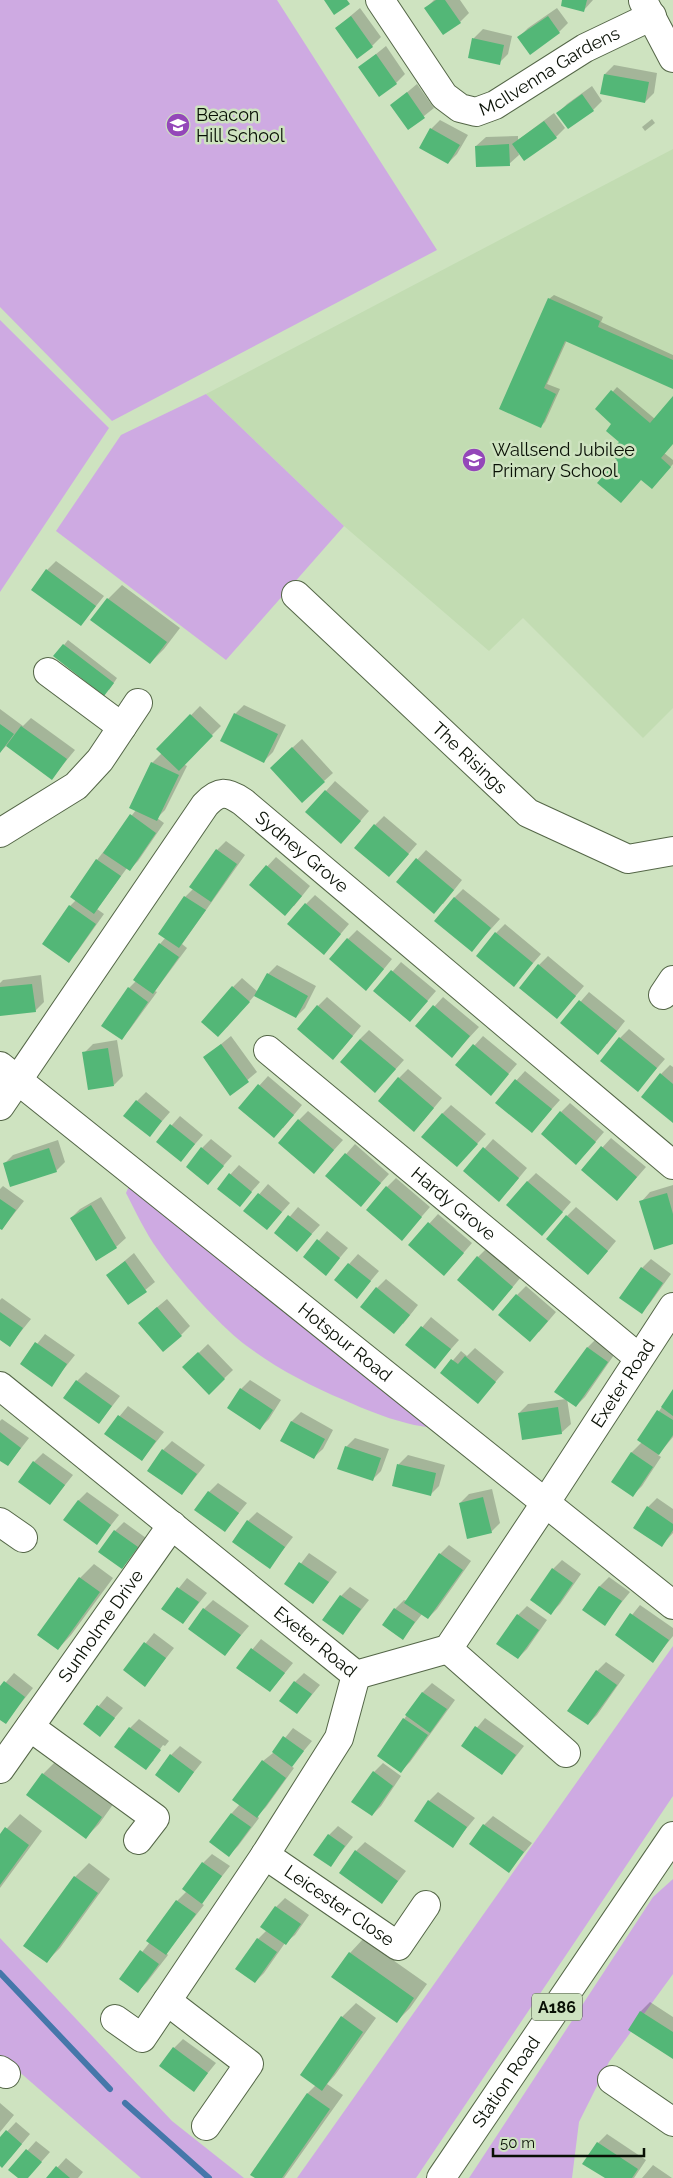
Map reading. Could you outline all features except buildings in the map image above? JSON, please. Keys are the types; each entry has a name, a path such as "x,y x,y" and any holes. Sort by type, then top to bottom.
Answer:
{"street":[{"name":"McIlvenna Gardens","path":"380,0 444,96 460,108 476,112 496,106 647,8"},
{"path":"647,8 673,58"},
{"name":"The Risings","path":"296,595 528,813 628,859 673,851"},
{"path":"48,672 122,727"},
{"path":"0,833 76,786 100,760 138,703"},
{"name":"Sydney Grove","path":"0,1106 9,1073 205,805 211,798 221,793 232,795 243,802 673,1165"},
{"name":"Hardy Grove","path":"268,1050 639,1358"},
{"name":"Hotspur Road","path":"9,1073 673,1605"},
{"name":"Exeter Road","path":"0,1386 356,1675 448,1649 673,1306"},
{"path":"0,1522 23,1538"},
{"name":"Sunholme Drive","path":"0,1769 172,1526"},
{"path":"448,1649 566,1753"},
{"name":"Leicester Close","path":"115,2019 142,2038 168,2001 265,1855 339,1738 356,1675"},
{"path":"30,1727 155,1818 138,1840"},
{"name":"Station Road","path":"441,2178 673,1836"},
{"name":"Leicester Close","path":"265,1855 398,1946 426,1905"},
{"path":"168,2001 250,2064 206,2126"},
{"path":"612,2080 673,2122"}],"shaded area":[{"name":"Beacon Hill School","path":"0,0 277,0 437,250 112,421 0,307"},
{"name":"Wallsend Jubilee Primary School","path":"673,149 673,708 643,738 523,618 489,651 344,526 206,394"},
{"path":"0,320 109,428 0,592"},
{"path":"206,394 344,526 226,660 56,531 121,435"},
{"path":"129,1186 438,1428 414,1425 389,1418 332,1395 284,1371 239,1340 201,1303 158,1250 126,1193"},
{"path":"673,1646 673,1796 416,2178 297,2178"},
{"path":"673,1879 673,1974 609,2062 579,2122 572,2178 469,2178 653,1897"},
{"path":"0,1938 172,2121 244,2178 141,2178 0,2055"}],"waterway":[{"path":"0,1973 110,2089"},
{"path":"125,2103 209,2178"}],"place":[{"name":"Beacon Hill School","path":"178,125"},
{"name":"Wallsend Jubilee Primary School","path":"474,460"}]}
